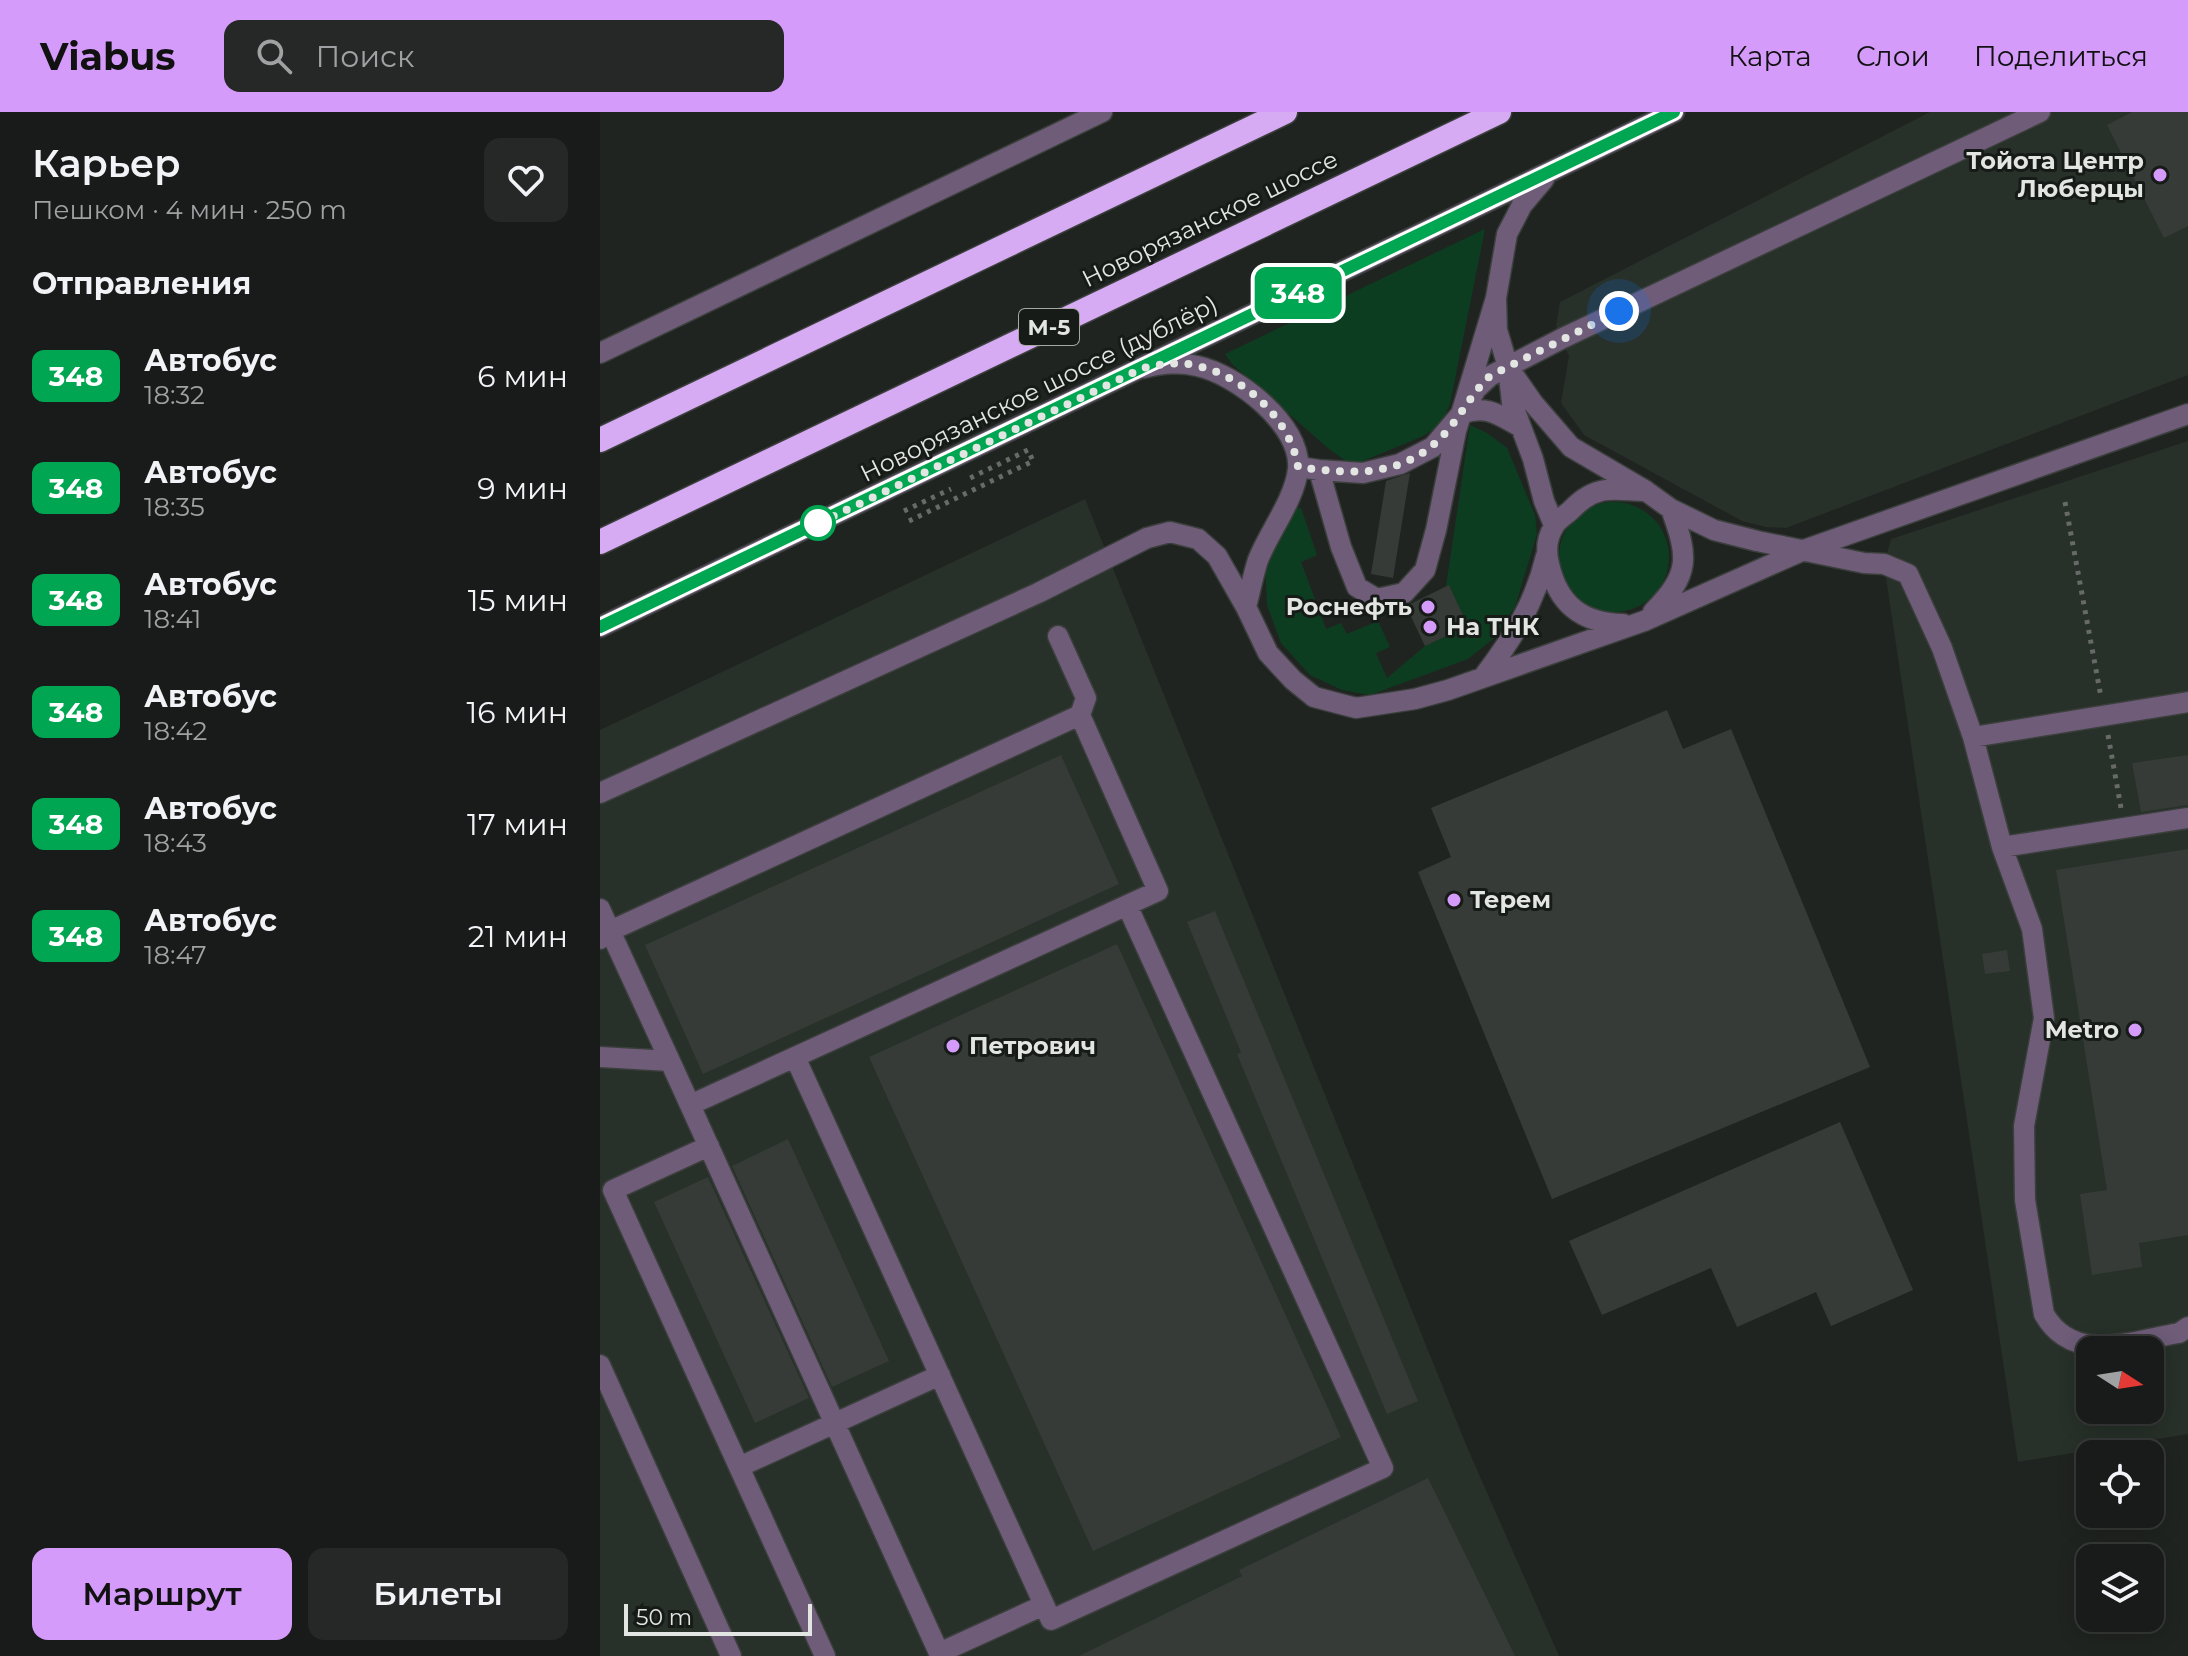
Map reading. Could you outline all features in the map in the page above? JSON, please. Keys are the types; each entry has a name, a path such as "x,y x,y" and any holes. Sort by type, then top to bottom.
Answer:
{"highway":[{"path":"600,440 1285,112"},
{"name":"Новорязанское шоссе","path":"600,542 1499,112"}],"street":[{"path":"600,353 1102,112"},
{"name":"Новорязанское шоссе (дублёр)","path":"600,627 1674,112"},
{"path":"1308,468 1363,473 1400,464 1433,447 1461,414 1476,389 1490,376 1563,338 2040,112"},
{"path":"1143,368 1172,363 1198,366 1241,384 1283,424 1308,468 1357,587 1377,599 1404,593 1425,570 1461,414 1496,298 1507,234 1522,205 1549,172"},
{"path":"1483,677 1528,611 1540,581 1554,525 1512,403 1508,367 1497,330 1496,298"},
{"path":"1508,367 1533,403 1571,447 1671,509 1714,530 1864,563 1884,564 1908,574 1942,648 1973,737 2002,847 2032,929 2044,1018 2024,1126 2025,1200 2044,1314 2053,1330 2068,1340 2102,1347 2179,1333 2188,1327"},
{"path":"1461,414 1477,408 1521,427"},
{"path":"600,793 1038,593 1147,538 1170,532 1198,539 1217,556 1268,653 1314,697 1356,708 1384,705 1437,693 1638,622 1804,550 2188,414"},
{"path":"1246,607 1258,560 1295,482 1308,468"},
{"path":"1554,525 1586,496 1602,490 1646,491"},
{"path":"1547,552 1553,582 1567,604 1601,623 1638,622 1677,586 1682,570 1683,541 1671,509"},
{"path":"690,1105 1158,891 1080,715 1086,698 1058,636"},
{"path":"1973,737 2188,702"},
{"path":"605,935 1080,715"},
{"path":"2002,847 2188,818"},
{"path":"795,1057 1051,1620 1383,1468 1127,905"},
{"path":"600,909 605,935 670,1061 835,1423 936,1655 1044,1605"},
{"path":"600,1057 670,1061"},
{"path":"709,1146 613,1190 825,1656"},
{"path":"600,1365 731,1656"},
{"path":"739,1467 940,1375"}],"path":[{"path":"909,521 1033,461 1028,450 966,480"},
{"path":"904,511 951,489"},
{"path":"2065,502 2125,828"}],"shaded area":[{"path":"1930,112 2188,112 2188,375 1786,528 1742,521 1584,435 1561,403 1569,356 1556,326 1560,302"},
{"path":"2188,441 2188,1434 2152,1440 2076,1440 2076,1452 2018,1462 1884,564 1891,539"},
{"name":"Петрович","path":"1085,499 1467,1447 1559,1656 600,1656 600,730"}],"green space":[{"path":"1485,229 1450,404 1441,425 1421,437 1358,463 1346,461 1232,364 1225,354"},
{"path":"1470,425 1507,448 1535,515 1537,534 1515,607 1493,639 1468,659 1370,695 1342,690 1310,675 1281,643 1267,605 1265,568 1297,508 1301,508 1317,555 1301,562 1326,629 1341,623 1347,634 1378,621 1390,647 1376,653 1387,678 1425,646 1468,626 1449,585 1445,593"},
{"path":"1614,502 1635,507 1653,518 1664,536 1669,557 1664,578 1653,596 1635,607 1614,612 1593,607 1575,596 1564,578 1559,557 1564,536 1575,518 1593,507"}],"building":[{"name":"Тойота Центр Люберцы","path":"2132,112 2188,112 2188,226 2164,238 2107,125"},
{"path":"1410,473 1393,578 1371,574 1386,481"},
{"path":"1449,585 1468,626 1425,646 1406,606"},
{"path":"1667,710 1683,749 1731,729 1870,1067 1552,1199 1418,872 1451,857 1431,808"},
{"path":"1061,755 1119,884 703,1074 645,945"},
{"path":"2188,755 2188,805 2141,812 2132,763"},
{"name":"Metro","path":"2188,849 2188,1235 2139,1243 2142,1267 2092,1275 2080,1194 2107,1190 2056,870"},
{"path":"1215,911 1418,1401 1387,1414 1237,1054 1241,1052 1187,922"},
{"path":"1117,944 1341,1437 1093,1551 869,1057"},
{"path":"2007,950 2010,971 1985,974 1982,954"},
{"path":"1840,1122 1913,1290 1831,1326 1816,1292 1737,1327 1711,1268 1602,1315 1569,1241"},
{"path":"788,1139 889,1361 832,1387 732,1166"},
{"path":"708,1177 809,1398 755,1423 654,1202"},
{"path":"1428,1478 1515,1656 1079,1656 1242,1576 1239,1570"}],"bus line":[{"name":"348","path":"600,627 1674,112"}],"place":[{"name":"Тойота Центр Люберцы","path":"2160,175"},
{"name":"Роснефть","path":"1428,607"},
{"name":"На ТНК","path":"1430,627"},
{"name":"Терем","path":"1454,900"},
{"name":"Metro","path":"2135,1030"},
{"name":"Петрович","path":"953,1046"}],"route":[{"path":"818,523 813,526 1143,368 1172,363 1198,366 1241,384 1283,424 1295,448 1298,467 1363,473 1400,464 1433,447 1461,414 1476,389 1490,376 1619,311"}]}
